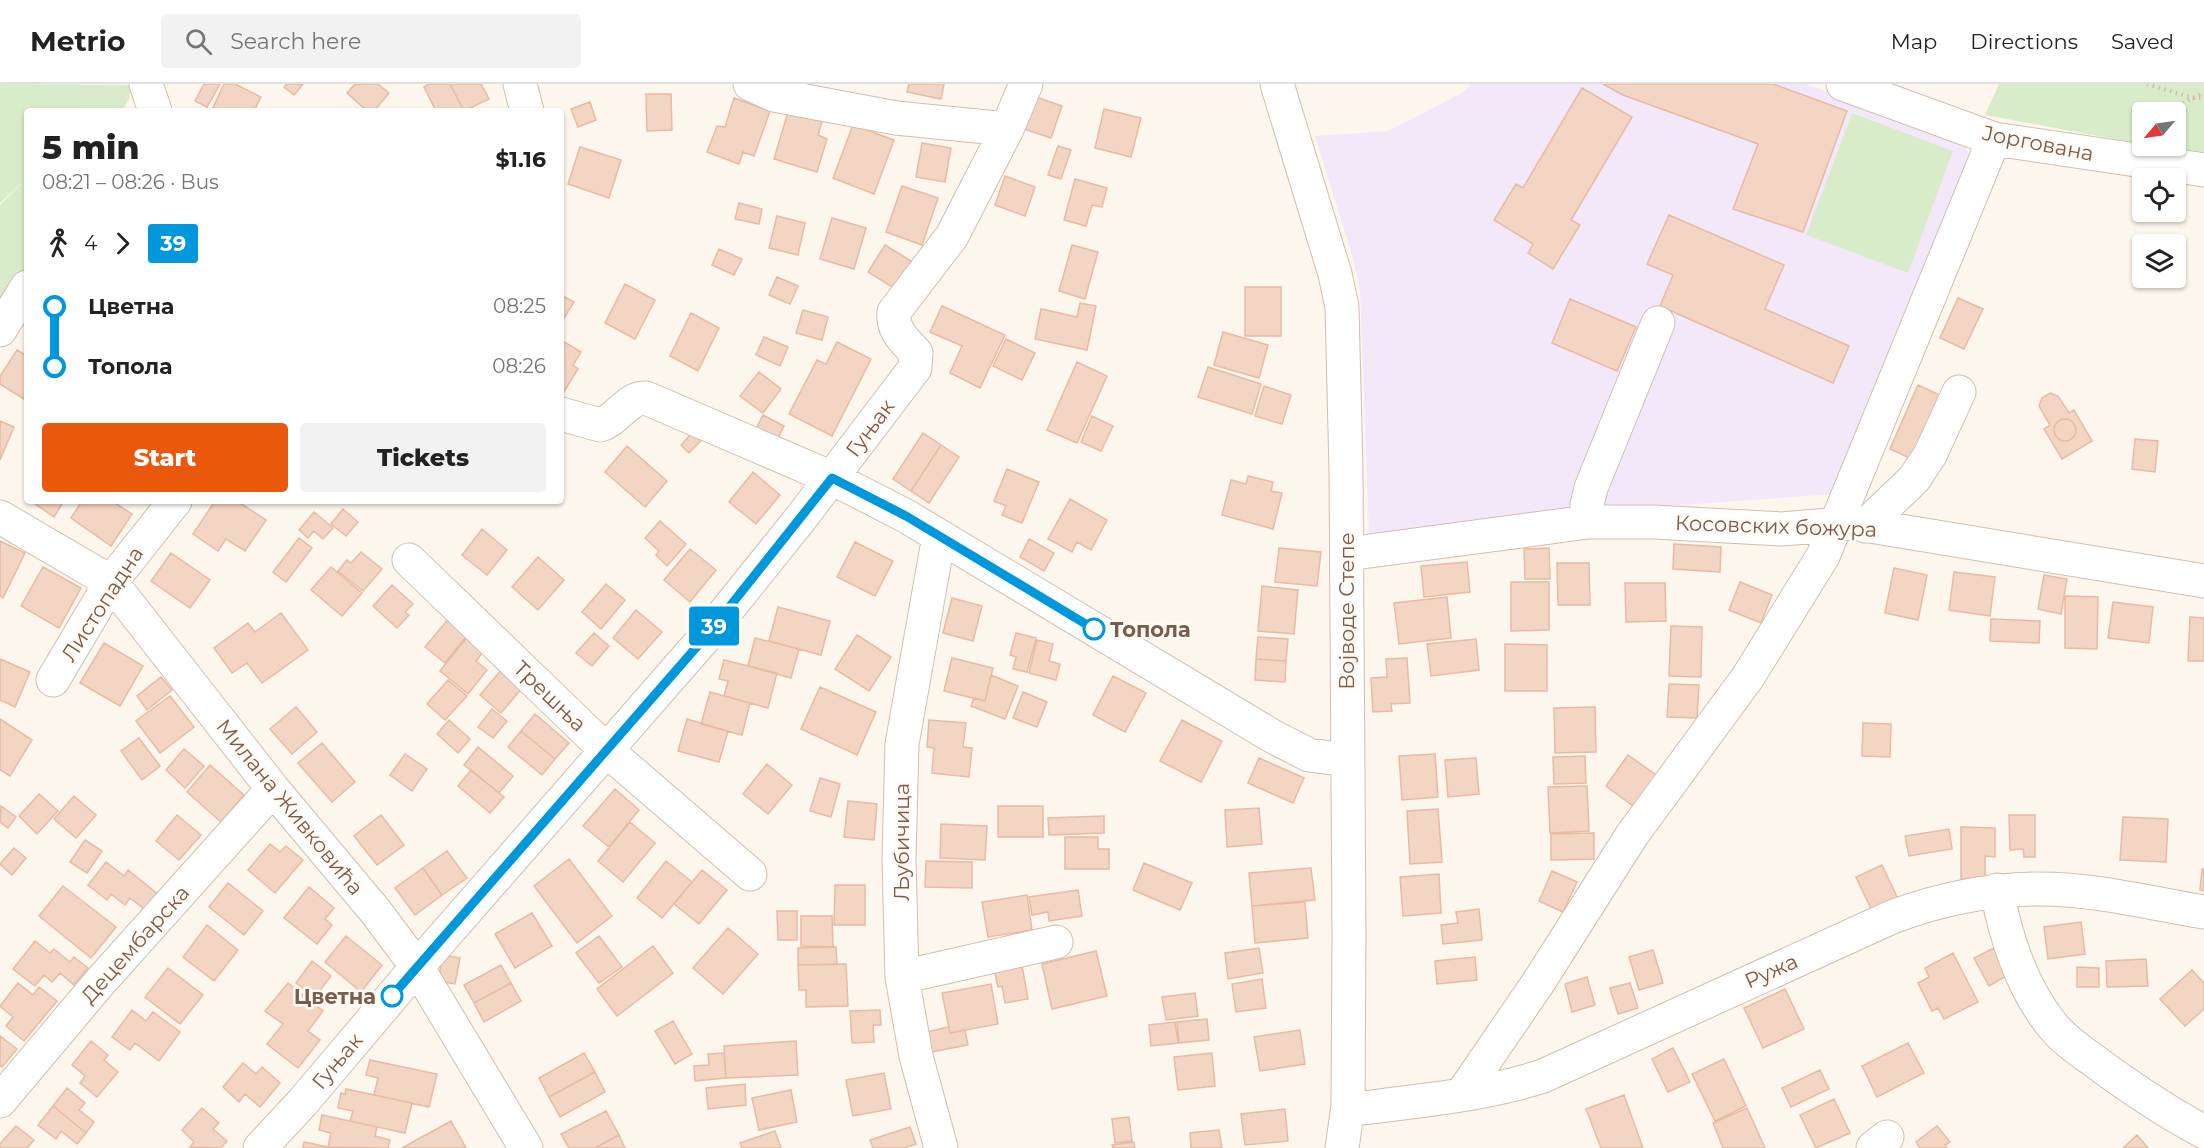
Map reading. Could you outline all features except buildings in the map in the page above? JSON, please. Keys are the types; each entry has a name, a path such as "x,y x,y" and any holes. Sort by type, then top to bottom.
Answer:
{"street":[{"path":"520,84 525,108"},
{"path":"750,84 774,95 896,118 1008,129"},
{"name":"Гуњак","path":"260,1148 605,749 707,635 832,478 915,368 916,353 896,330 893,321 894,312 952,236 1008,129 1026,84"},
{"name":"Војводе Степе","path":"1277,84 1335,274 1342,307 1347,554 1349,935 1348,1106 1342,1148"},
{"name":"Јоргована","path":"1843,84 1994,139 2204,170"},
{"path":"1850,525 1994,139"},
{"path":"0,330 24,292"},
{"path":"1588,522 1587,506 1591,488 1658,323"},
{"path":"1462,1094 1538,983 1632,835 1748,677 1823,556 1850,525 1914,479 1930,455 1959,392"},
{"path":"564,415 600,425 613,419 635,399 646,398 832,478 906,516 1272,736 1309,755 1347,760"},
{"name":"Листопадна","path":"53,680 111,582 173,504"},
{"name":"Милана Живковића","path":"0,517 111,582 273,789 376,912 417,966 526,1148"},
{"name":"Косовских божура","path":"1347,554 1588,522 1654,522 1782,529 1850,525 2204,581"},
{"name":"Љубичица","path":"939,536 902,744 899,859 902,977 916,1056 941,1148"},
{"name":"Трешња","path":"409,560 605,749 750,874"},
{"name":"Децембарска","path":"0,1101 100,982 273,789"},
{"name":"Ружа","path":"1348,1106 1363,1108 1462,1094 1514,1084 1556,1071 1892,917 1943,900 1998,891 2042,889 2087,892 2204,912"},
{"path":"1998,891 2006,929 2016,957 2032,993 2053,1026 2078,1048 2142,1096 2204,1132"},
{"path":"902,977 1056,942"}],"path":[{"path":"2147,84 2193,98 2204,98"},
{"path":"2186,102 2204,92"}],"shaded area":[{"path":"1471,84 1805,84 1962,139 1971,160 1834,494 1654,507 1369,537 1360,289 1352,255 1315,136 1388,131 1462,93"}],"green space":[{"path":"0,84 131,85 129,99 124,108 24,108 24,181 0,203"},
{"path":"1999,84 2204,84 2204,156 2186,153 2186,102 2132,102 2132,142 1985,115"},
{"path":"1852,113 1953,151 1908,273 1806,235"},
{"path":"24,181 24,285 0,329 0,205"}],"bus line":[{"name":"39","path":"392,996 589,767 707,635 832,478 906,516 1094,629"}],"place":[{"name":"Топола","path":"1094,629"},
{"name":"Цветна","path":"392,996"}]}
